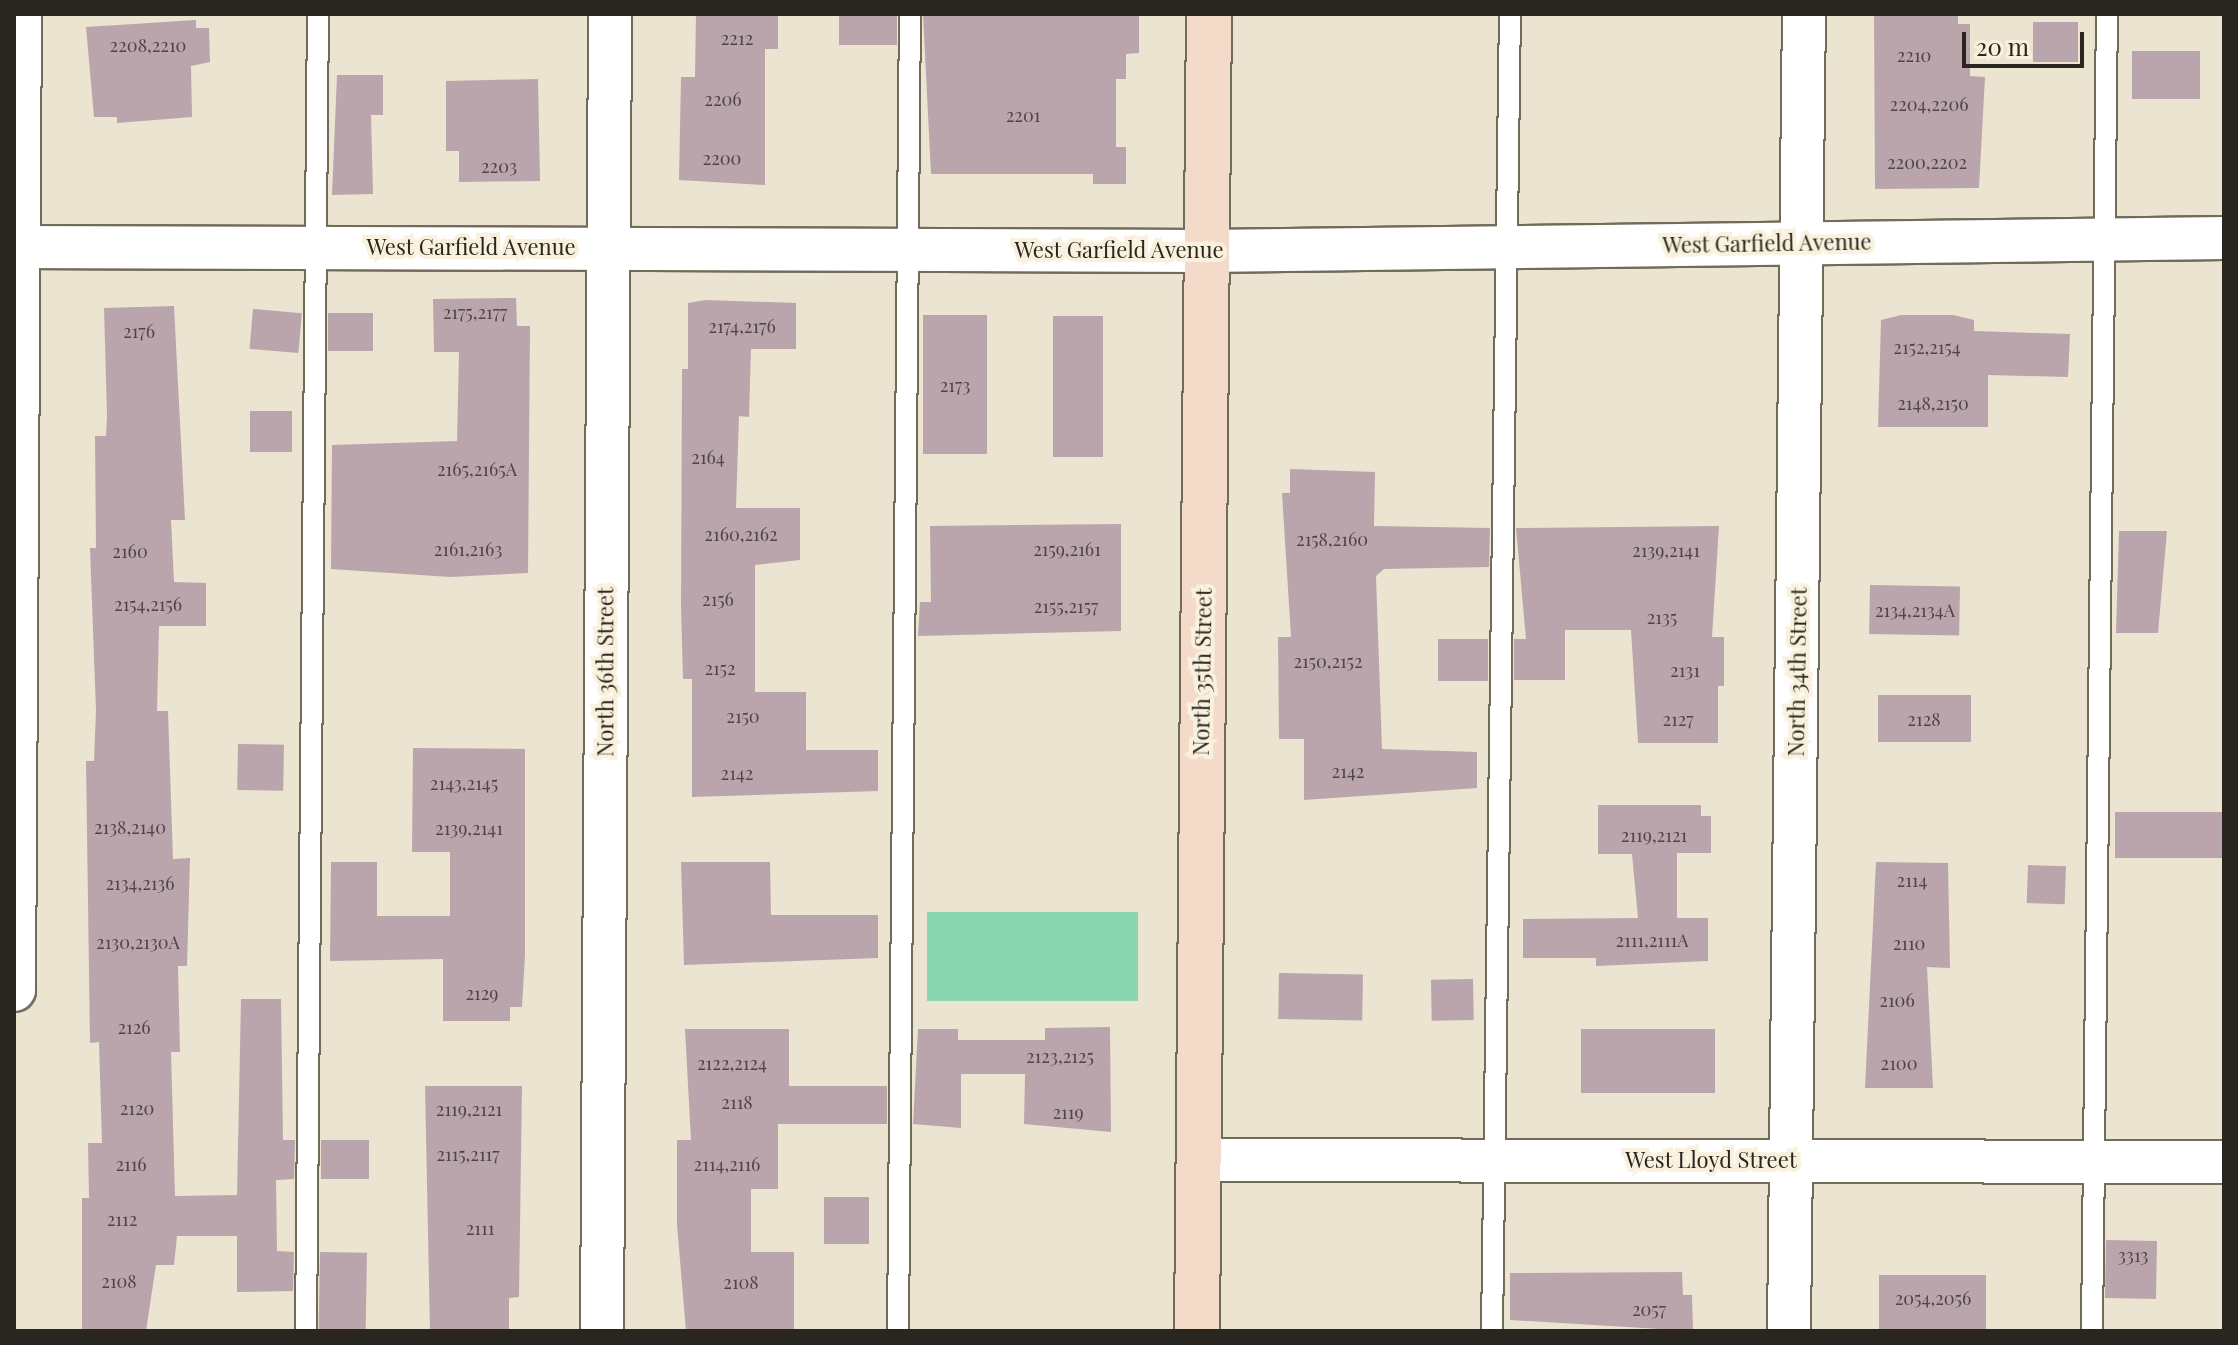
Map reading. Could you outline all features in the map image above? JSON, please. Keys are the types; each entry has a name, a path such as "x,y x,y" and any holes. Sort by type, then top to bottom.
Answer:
{"main road":[{"name":"North 35th Street","path":"1197,1331 1209,14"}],"street":[{"path":"14,990 20,14"},
{"name":"North 36th Street","path":"602,1331 610,14"},
{"name":"North 34th Street","path":"1789,1331 1804,14"},
{"name":"West Garfield Avenue","path":"17,246 1206,251 2224,238"},
{"name":"West Lloyd Street","path":"1198,1160 2224,1162"}],"lane":[{"path":"306,1331 318,14"},
{"path":"898,1331 910,14"},
{"path":"1492,1331 1510,14"},
{"path":"2092,1331 2107,14"}],"green space":[{"path":"927,912 1138,912 1138,1001 927,1001"}],"building":[{"path":"696,14 778,14 778,49 765,49 765,185 679,180 681,77 695,77"},
{"path":"839,14 897,14 897,45 839,45"},
{"path":"923,14 1139,14 1139,53 1126,54 1126,79 1116,79 1116,147 1126,147 1126,184 1093,184 1093,174 931,174"},
{"path":"1874,14 1958,14 1958,24 1970,24 1970,76 1985,77 1979,188 1875,189"},
{"path":"196,20 196,28 209,28 210,62 191,66 192,117 117,123 117,117 94,117 86,27"},
{"path":"2033,22 2078,22 2078,62 2033,62"},
{"path":"2132,51 2200,51 2200,99 2132,99"},
{"path":"337,75 383,75 383,115 371,115 373,194 332,195"},
{"path":"538,79 540,181 459,182 459,151 446,151 446,81"},
{"path":"516,298 517,326 530,326 528,573 450,577 331,569 332,445 457,441 459,352 434,352 433,299"},
{"path":"706,300 796,303 796,349 751,349 749,417 739,416 736,508 800,508 800,560 755,565 755,692 806,692 806,750 878,750 878,791 692,797 692,679 683,679 681,607 682,369 688,369 688,303"},
{"path":"174,306 185,520 171,520 174,582 206,583 206,626 159,626 157,711 168,711 173,859 190,858 187,966 178,966 180,1052 171,1052 175,1196 237,1195 241,999 281,999 283,1140 295,1140 294,1179 276,1180 277,1251 294,1252 293,1291 237,1292 237,1236 177,1236 174,1265 156,1265 146,1331 82,1331 82,1198 89,1198 88,1143 102,1143 99,1042 90,1043 86,761 94,761 96,711 90,548 96,548 95,436 106,436 104,308"},
{"path":"253,309 302,313 298,353 250,349"},
{"path":"328,313 373,313 373,351 328,351"},
{"path":"923,315 987,315 987,454 923,454"},
{"path":"1901,315 1953,315 1974,320 1974,331 2070,334 2068,377 1988,375 1988,427 1878,427 1881,320"},
{"path":"1053,316 1103,316 1103,457 1053,457"},
{"path":"250,411 292,411 292,452 250,452"},
{"path":"1290,469 1375,472 1374,526 1490,528 1489,567 1384,569 1376,576 1382,749 1477,752 1477,788 1304,800 1304,739 1279,739 1278,637 1291,637 1282,493 1290,493"},
{"path":"1121,524 1121,631 918,636 920,602 931,602 930,526"},
{"path":"1719,526 1712,637 1724,637 1724,686 1718,686 1718,743 1638,743 1631,630 1565,630 1565,680 1514,680 1514,639 1526,639 1516,528"},
{"path":"2119,531 2167,531 2158,633 2116,633"},
{"path":"1870,585 1960,587 1959,636 1869,634"},
{"path":"1438,639 1488,639 1488,681 1438,681"},
{"path":"1878,695 1971,695 1971,742 1878,742"},
{"path":"238,744 284,745 283,791 237,790"},
{"path":"413,748 525,749 525,955 522,1007 510,1007 510,1021 443,1021 443,959 330,961 331,862 377,862 377,916 450,916 450,852 412,852"},
{"path":"1598,805 1701,805 1701,816 1711,816 1711,853 1677,853 1677,918 1708,918 1708,961 1596,966 1596,958 1523,958 1523,919 1638,918 1632,854 1598,854"},
{"path":"2115,812 2224,812 2224,858 2115,858"},
{"path":"681,862 770,862 771,915 878,915 878,958 684,965"},
{"path":"1876,862 1948,863 1950,968 1927,967 1933,1088 1865,1088"},
{"path":"2028,865 2066,866 2065,904 2027,903"},
{"path":"1279,973 1363,974 1362,1020 1278,1019"},
{"path":"1473,979 1474,1020 1432,1021 1431,980"},
{"path":"1110,1027 1111,1132 1024,1124 1025,1074 961,1074 961,1128 913,1124 918,1029 958,1029 958,1040 1045,1040 1045,1028"},
{"path":"685,1029 789,1029 789,1086 887,1086 887,1124 778,1124 778,1189 751,1189 751,1252 794,1252 794,1331 686,1331 677,1225 677,1140 691,1140"},
{"path":"1581,1029 1715,1029 1715,1093 1581,1093"},
{"path":"425,1086 522,1086 519,1297 509,1298 509,1331 430,1331"},
{"path":"321,1140 369,1140 369,1179 321,1179"},
{"path":"824,1197 869,1197 869,1244 824,1244"},
{"path":"2106,1240 2157,1241 2156,1299 2105,1298"},
{"path":"320,1252 367,1253 366,1331 319,1331"},
{"path":"1682,1272 1683,1295 1692,1295 1693,1331 1510,1320 1510,1273"},
{"path":"1879,1275 1986,1275 1986,1331 1879,1331"}]}
